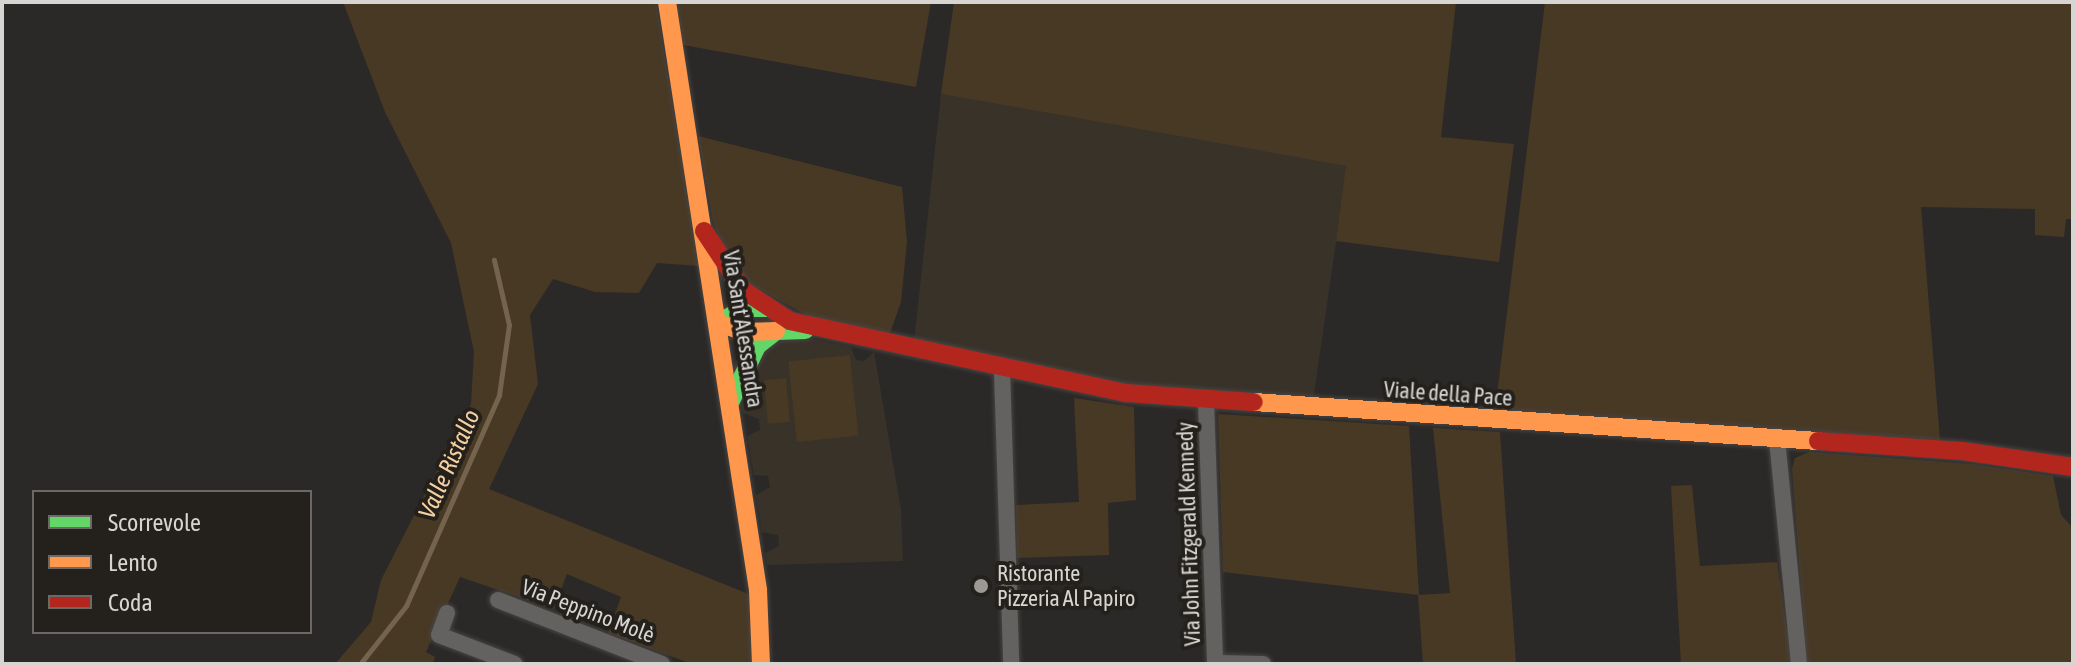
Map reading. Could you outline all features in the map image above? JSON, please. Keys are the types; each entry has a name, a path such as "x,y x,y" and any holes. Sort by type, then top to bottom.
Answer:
{"street":[{"name":"Via Sant'Alessandra","path":"667,2 758,590 761,664"},
{"path":"704,231 724,267 766,308"},
{"path":"717,323 747,308 766,308 826,332"},
{"path":"717,323 746,332 826,332"},
{"path":"730,404 742,369 757,346 776,331"},
{"name":"Viale della Pace","path":"826,332 1002,370 1206,402 1962,451 2073,467"},
{"path":"1002,370 1011,664"},
{"name":"Via John Fitzgerald Kennedy","path":"1206,402 1215,664"},
{"path":"1777,439 1799,664"},
{"name":"Via Peppino Molè","path":"498,600 662,664"},
{"path":"447,613 439,635 515,664"},
{"path":"1215,664 1263,664"}],"shaded area":[{"path":"343,2 656,2 699,266 657,263 639,293 595,292 553,279 530,315 538,384 489,489 751,595 751,664 692,664 608,633 621,597 567,574 554,609 460,577 426,652 435,657 433,664 335,664 371,622 381,580 471,404 474,352 451,243 385,112"},
{"path":"675,2 931,2 916,87 683,45"},
{"path":"954,2 1456,2 1441,137 1514,144 1499,262 1336,241 1346,166 941,94"},
{"path":"1545,2 2073,2 2073,219 2066,219 2064,237 2035,235 2035,209 1921,207 1940,440 1495,411"},
{"path":"941,94 1347,166 1313,401 1140,387 914,342"},
{"path":"698,136 902,187 907,242 901,302 889,336 817,321 745,281 726,255 713,222"},
{"path":"807,338 851,347 856,360 864,361 874,352 901,510 903,561 767,565 765,553 779,546 778,535 762,532 756,495 770,487 768,476 754,475 747,436 760,430 759,419 743,413 741,405 763,351 783,340"},
{"path":"850,355 858,436 797,442 788,361"},
{"path":"786,378 790,422 768,424 764,380"},
{"path":"1074,398 1134,407 1136,500 1108,503 1109,555 1017,558 1016,505 1079,502"},
{"path":"1218,414 1409,426 1419,595 1450,593 1433,428 1500,432 1516,664 1423,664 1418,595 1223,572"},
{"path":"1809,452 1971,464 2053,476 2061,515 2073,528 2073,664 1807,664 1792,469 1795,458"},
{"path":"1692,485 1700,566 1777,562 1792,664 1681,664 1671,486"}],"waterway":[{"name":"Valle Ristallo","path":"360,664 406,606 499,395 509,325 494,260"}],"traffic: fast":[{"path":"717,323 747,308 766,308"},
{"path":"731,401 757,346 776,331 805,330"}],"traffic: slow":[{"path":"667,2 758,590 761,664"},
{"path":"717,323 746,332 776,331"},
{"path":"1254,402 1818,441"}],"traffic: jam":[{"path":"704,231 743,290 790,321 1127,393 1254,402"},
{"path":"1818,441 1962,451 2073,467"}],"place":[{"name":"Ristorante Pizzeria Al Papiro","path":"981,586"}]}
